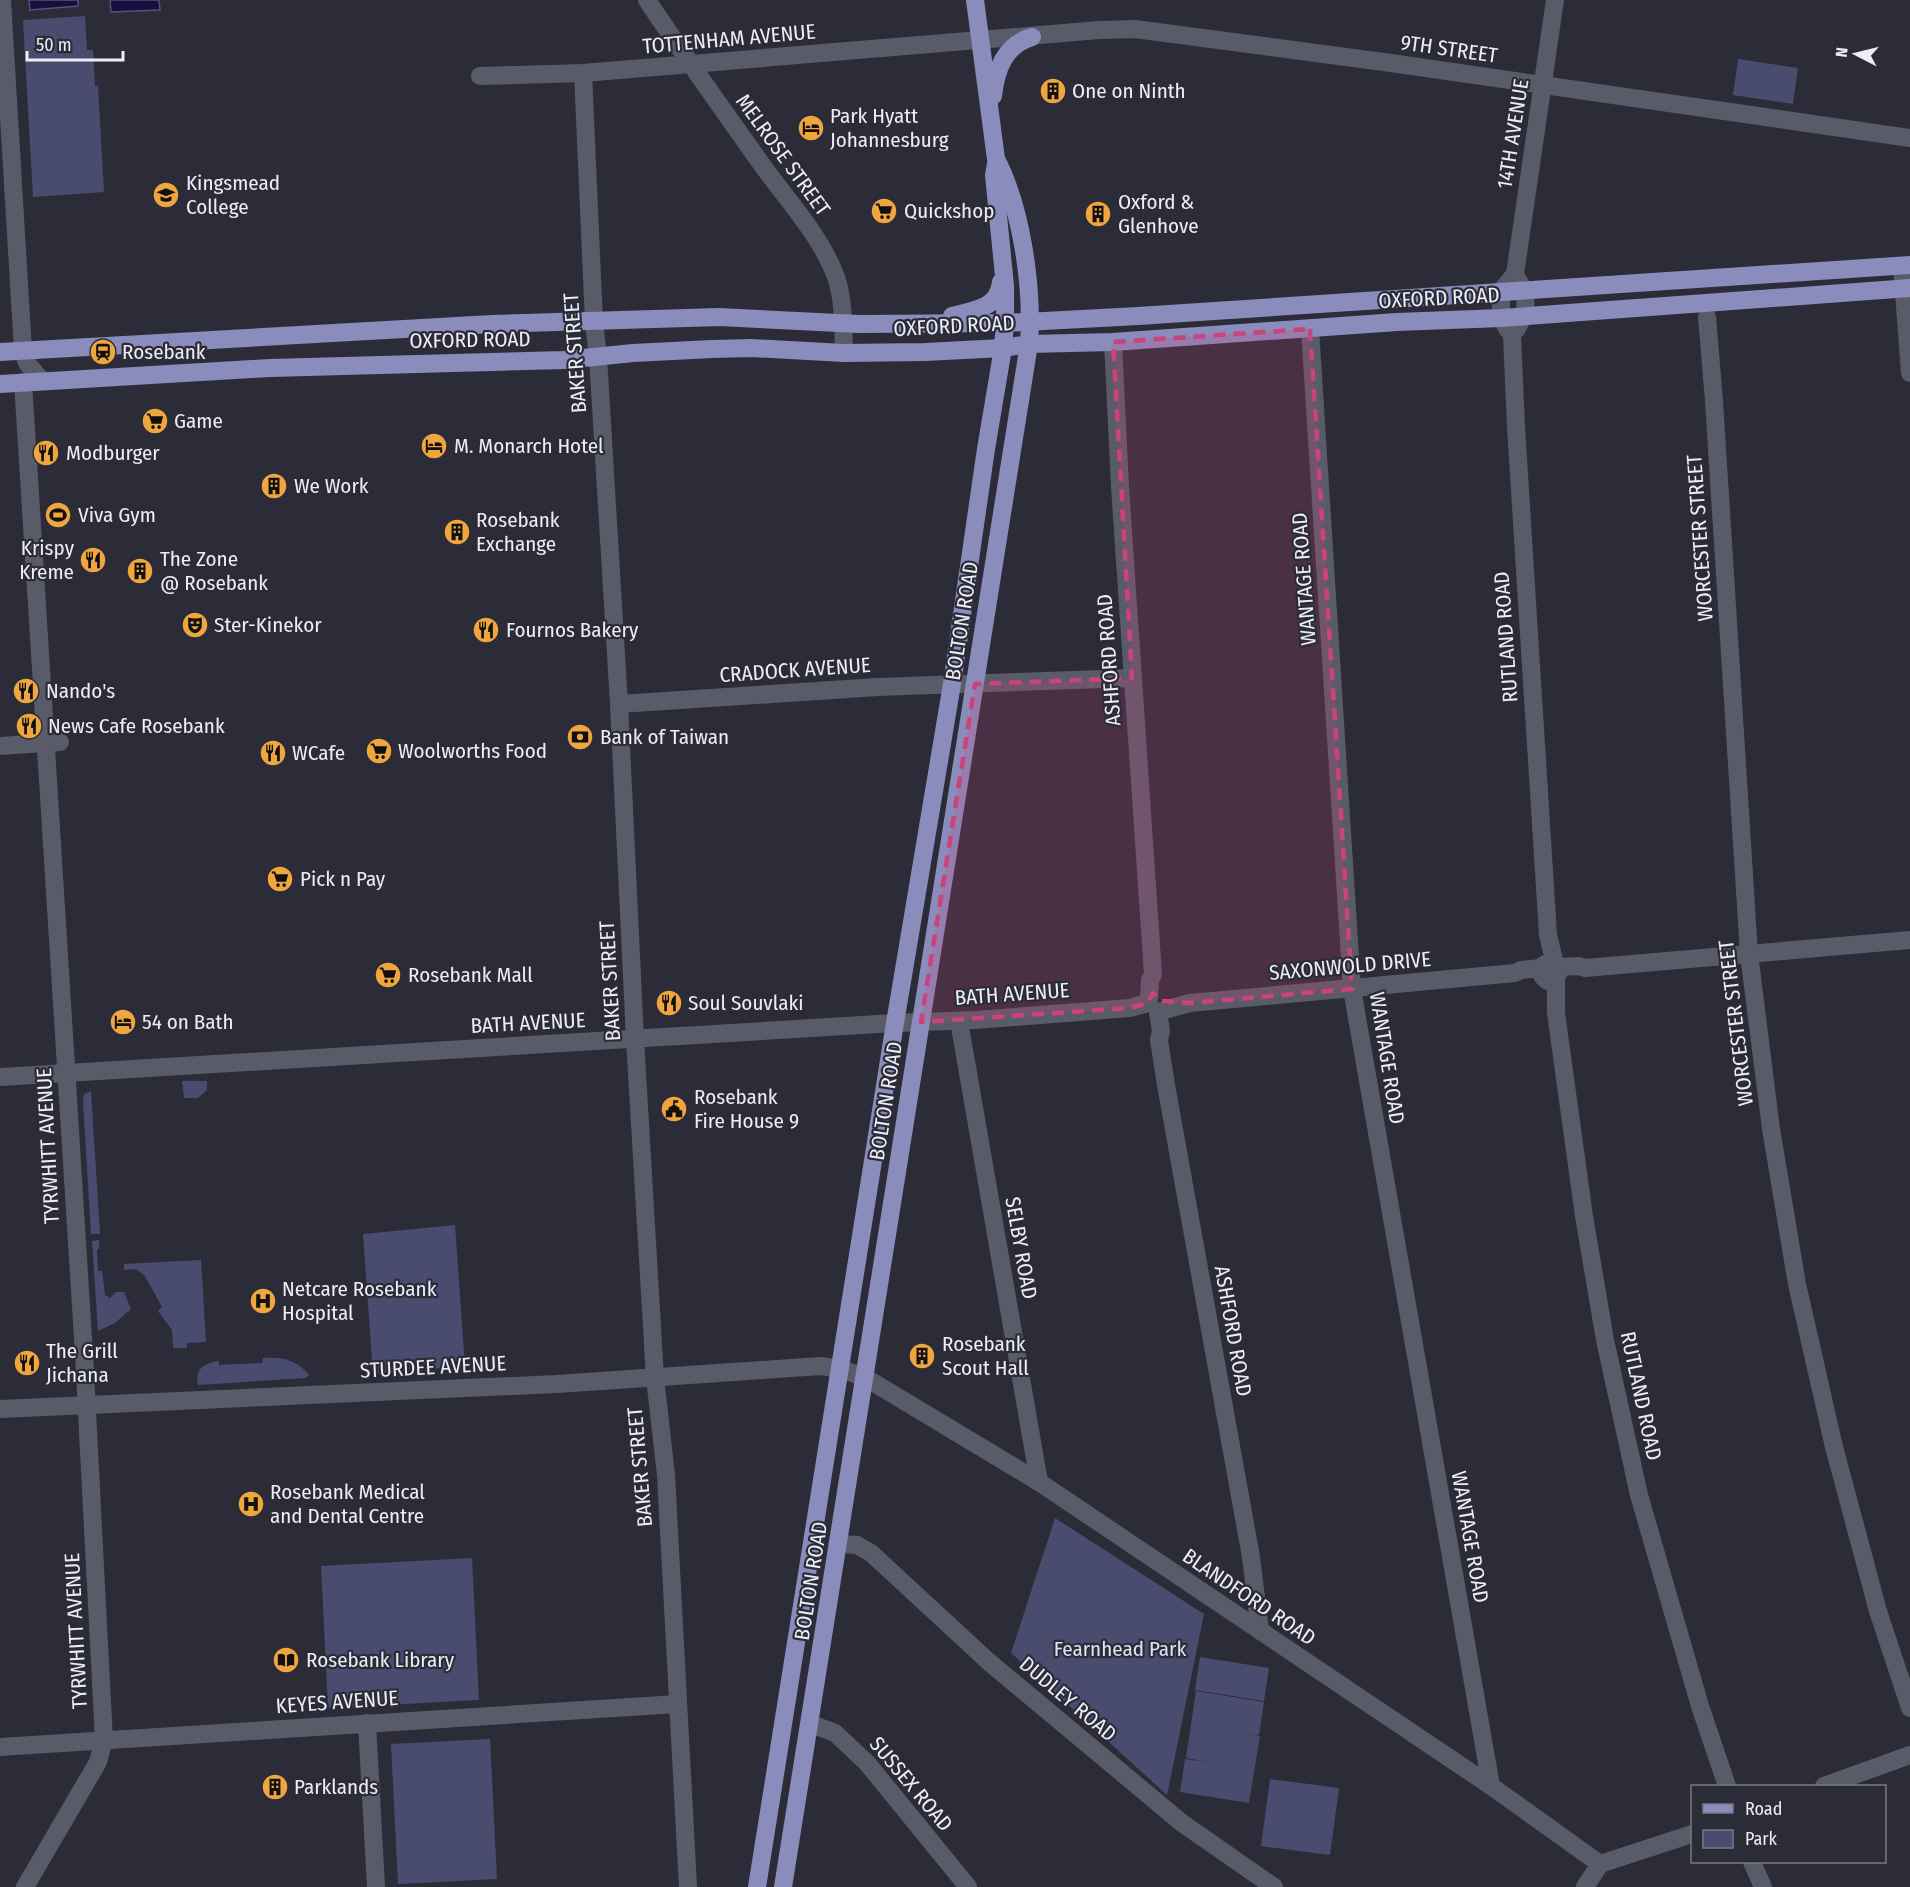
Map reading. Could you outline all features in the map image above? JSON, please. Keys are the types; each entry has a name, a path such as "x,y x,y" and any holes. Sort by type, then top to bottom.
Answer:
{"main road":[{"path":"921,323 977,309 995,300 1001,285 1002,247 994,175 996,159 975,0"},
{"path":"990,122 995,84 1002,60 1013,46 1032,37"},
{"name":"BOLTON ROAD","path":"783,1887 811,1724 1029,344 1031,321 1028,274 1018,224 1004,174 996,159"},
{"name":"BOLTON ROAD","path":"757,1887 895,1023 952,684 1003,348 1005,323 1002,247"},
{"name":"OXFORD ROAD","path":"0,352 492,324 719,317 843,324 1005,323 1906,266"},
{"name":"OXFORD ROAD","path":"0,384 270,368 564,360 633,353 712,349 925,352 1003,348 1029,344 1113,342 1397,322 1706,308 1907,289"}],"street":[{"path":"2,0 4,105 23,351 27,363 42,381"},
{"name":"MELROSE STREET","path":"647,0 690,65 824,253 837,281 844,352"},
{"name":"14TH AVENUE","path":"1515,274 1556,0"},
{"name":"9TH STREET","path":"981,41 1109,30 1135,30 1391,63 1910,138"},
{"name":"TOTTENHAM AVENUE","path":"480,76 583,74 981,41"},
{"name":"BAKER STREET","path":"583,74 594,322 619,704 635,1039 655,1378 666,1475 688,1887"},
{"path":"1906,266 1910,373"},
{"path":"1515,274 1525,290 1524,317 1512,336 1501,318 1501,291 1515,274"},
{"path":"1706,308 1715,279"},
{"path":"1694,280 1706,308"},
{"name":"WORCESTER STREET","path":"1706,308 1714,401 1749,954 1771,1129 1797,1284 1834,1447 1878,1611 1910,1708"},
{"name":"WANTAGE ROAD","path":"1310,329 1352,989 1491,1786"},
{"name":"RUTLAND ROAD","path":"1512,336 1550,972 1584,1216 1600,1313 1639,1495 1725,1784"},
{"name":"ASHFORD ROAD","path":"1113,342 1132,678 1153,974 1157,979 1155,1006 1161,1031 1159,1040 1251,1557 1260,1631"},
{"name":"TYRWHITT AVENUE","path":"23,382 52,743 67,1073 104,1740 98,1762 25,1887"},
{"name":"CRADOCK AVENUE","path":"619,704 878,687 1132,678"},
{"path":"0,746 52,743"},
{"name":"SAXONWOLD DRIVE","path":"1155,1006 1184,1001 1190,1003 1515,973 1521,970 1550,972 1579,966 1586,968 1908,939"},
{"name":"BATH AVENUE","path":"0,1077 895,1023 959,1022 1155,1006"},
{"name":"SELBY ROAD","path":"959,1022 1039,1482"},
{"name":"STURDEE AVENUE","path":"0,1409 557,1384 821,1366 841,1369 866,1378"},
{"name":"BLANDFORD ROAD","path":"866,1378 1039,1482 1491,1786 1600,1864"},
{"name":"DUDLEY ROAD","path":"839,1544 857,1545 871,1553 989,1662 1173,1815 1274,1887"},
{"name":"KEYES AVENUE","path":"0,1747 678,1704"},
{"path":"367,1723 376,1887"},
{"name":"SUSSEX ROAD","path":"811,1724 835,1733 867,1763 968,1887"},
{"path":"1827,1785 1910,1755"},
{"path":"1585,1887 1600,1864 1691,1834"},
{"path":"1752,1863 1763,1887"}],"highlighted area":[{"path":"1310,329 1352,989 1190,1003 1162,1001 1153,993 1148,1003 1130,1008 921,1022 975,684 1132,678 1113,342"}],"green space":[{"path":"85,16 87,50 93,50 95,86 98,86 104,192 33,197 23,20"},
{"path":"1738,59 1798,68 1793,104 1733,95"},
{"path":"182,1081 207,1081 207,1090 198,1098 184,1098"},
{"path":"91,1091 100,1234 91,1234 83,1101 84,1094"},
{"path":"455,1225 465,1366 373,1374 363,1234"},
{"path":"99,1240 98,1271 102,1271 105,1295 110,1298 116,1292 124,1292 131,1309 115,1323 98,1331 92,1241"},
{"path":"201,1260 206,1342 187,1343 187,1348 173,1348 172,1330 158,1311 162,1307 145,1276 136,1269 124,1270 124,1264"},
{"path":"263,1358 294,1362 309,1375 306,1378 198,1385 199,1371 209,1363 219,1361 219,1365 262,1363"},
{"name":"Fearnhead Park","path":"1055,1518 1204,1614 1167,1795 1011,1653"},
{"path":"472,1558 479,1700 328,1708 321,1566"},
{"path":"1200,1657 1269,1668 1264,1701 1195,1690"},
{"path":"1196,1691 1264,1702 1259,1735 1249,1734 1260,1736 1249,1803 1180,1792 1185,1759 1207,1762 1186,1758"},
{"path":"490,1739 497,1879 398,1884 391,1744"},
{"path":"1270,1779 1339,1788 1330,1855 1261,1846"}],"shaded area":[{"path":"29,0 78,0 78,6 30,10"},
{"path":"110,0 159,0 160,10 111,12"}],"place":[{"name":"One on Ninth","path":"1053,91"},
{"name":"Park Hyatt Johannesburg","path":"811,128"},
{"name":"Kingsmead College","path":"166,195"},
{"name":"Quickshop","path":"884,211"},
{"name":"Oxford & Glenhove","path":"1098,214"},
{"name":"Rosebank","path":"103,352"},
{"name":"Game","path":"155,421"},
{"name":"M. Monarch Hotel","path":"434,446"},
{"name":"Modburger","path":"46,453"},
{"name":"We Work","path":"274,486"},
{"name":"Viva Gym","path":"58,515"},
{"name":"Rosebank Exchange","path":"457,532"},
{"name":"Krispy Kreme","path":"93,560"},
{"name":"The Zone @ Rosebank","path":"140,571"},
{"name":"Ster-Kinekor","path":"195,625"},
{"name":"Fournos Bakery","path":"486,630"},
{"name":"Nando's","path":"26,691"},
{"name":"News Cafe Rosebank","path":"29,726"},
{"name":"Bank of Taiwan","path":"580,737"},
{"name":"Woolworths Food","path":"379,751"},
{"name":"WCafe","path":"273,753"},
{"name":"Pick n Pay","path":"280,879"},
{"name":"Rosebank Mall","path":"388,975"},
{"name":"Soul Souvlaki","path":"669,1003"},
{"name":"54 on Bath","path":"123,1022"},
{"name":"Rosebank Fire House 9","path":"674,1109"},
{"name":"Netcare Rosebank Hospital","path":"263,1301"},
{"name":"Rosebank Scout Hall","path":"922,1356"},
{"name":"The Grill Jichana","path":"27,1363"},
{"name":"Rosebank Medical and Dental Centre","path":"251,1504"},
{"name":"Rosebank Library","path":"286,1660"},
{"name":"Parklands","path":"275,1787"}]}
